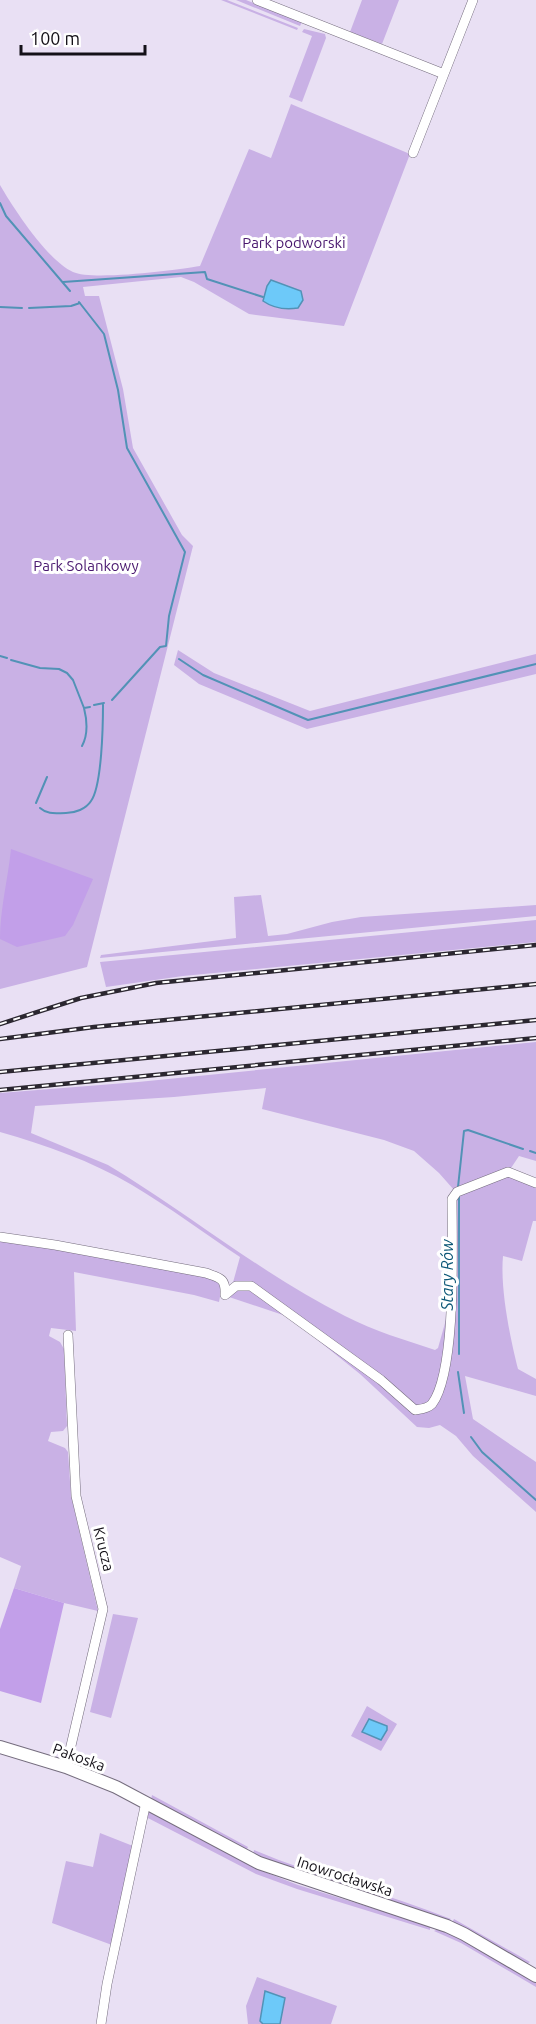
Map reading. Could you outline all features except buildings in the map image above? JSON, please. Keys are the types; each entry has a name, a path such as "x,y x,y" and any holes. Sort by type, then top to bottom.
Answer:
{"main road":[{"name":"Pakoska","path":"0,1747 99,1779 146,1802"},
{"name":"Inowrocławska","path":"146,1802 259,1863 447,1926 536,1976"}],"street":[{"path":"257,0 444,74"},
{"path":"413,153 473,0"},
{"path":"0,1237 206,1273 222,1280 226,1285 225,1295 236,1286 251,1286 381,1380 415,1410 425,1409 432,1403 441,1383 447,1360 452,1279 452,1199 457,1192 508,1172 536,1183"},
{"name":"Krucza","path":"66,1767 104,1609 76,1496 68,1335"},
{"path":"101,2024 107,1984 146,1802"}],"green space":[{"path":"221,0 227,0 298,28 297,30"},
{"path":"236,0 246,0 302,22 300,26"},
{"path":"362,0 399,0 382,44 350,32"},
{"path":"304,29 325,34 326,38 302,102 289,97 312,36 302,32"},
{"name":"Park Solankowy","path":"291,104 410,154 344,326 249,314 194,282 181,277 83,287 85,296 99,296 123,389 133,448 182,535 193,546 87,967 0,989 0,185 42,246 63,266 73,272 115,275 200,266 249,149 271,158"},
{"path":"178,650 214,673 310,711 536,654 536,674 307,729 199,684 174,665"},
{"path":"261,895 268,936 287,934 361,917 536,905 536,916 100,958 101,955 236,938 234,897"},
{"path":"536,920 536,942 183,976 106,987 100,962"},
{"path":"536,1042 536,1161 519,1156 511,1168 454,1190 414,1151 384,1140 262,1109 266,1088 174,1097 35,1106 31,1133 108,1165 261,1267 317,1301 367,1326 435,1350 438,1348 447,1316 455,1200 460,1193 507,1176 536,1187 536,1221 533,1221 522,1261 503,1256 502,1269 506,1313 518,1369 536,1379 536,1396 465,1376 473,1419 536,1462 536,1512 473,1456 456,1436 440,1425 429,1428 417,1427 360,1374 289,1317 229,1297 240,1257 159,1202 101,1168 68,1154 0,1132 0,1093 138,1082"},
{"path":"0,1240 214,1279 222,1286 219,1302 74,1272 76,1331 51,1328 49,1336 60,1342 64,1349 67,1426 63,1431 51,1432 48,1441 65,1448 68,1452 71,1496 98,1611 14,1588 21,1566 0,1557"},
{"path":"113,1614 138,1618 111,1718 90,1712"},
{"path":"367,1706 397,1724 381,1751 351,1736"},
{"path":"152,1795 248,1847 246,1851 151,1800"},
{"path":"149,1812 257,1869 298,1885 430,1926 430,1930 256,1874 146,1817"},
{"path":"100,1833 133,1846 112,1945 52,1923 66,1861 93,1867"},
{"path":"254,1850 451,1919 448,1922 303,1874 253,1855"},
{"path":"454,1919 530,1962 527,1964 452,1923"},
{"path":"438,1929 462,1940 536,1983 536,1987 461,1943 434,1931"},
{"path":"257,1977 337,2006 331,2024 248,2024 246,2006"}],"shaded area":[{"path":"11,849 93,879 73,925 65,936 17,947 0,939"},
{"path":"14,1588 64,1603 41,1703 0,1691 0,1629"}],"water":[{"path":"271,280 301,291 303,300 298,308 279,308 263,301"},
{"path":"369,1719 387,1726 381,1740 362,1732"},
{"path":"265,1991 285,1998 280,2024 263,2024 260,2021"}],"waterway":[{"path":"0,203 6,216 70,291"},
{"path":"63,282 205,272 207,279 263,297"},
{"path":"79,302 104,334 118,390 127,448 185,552 169,616 166,646 160,647 112,700"},
{"path":"29,308 71,306 80,303"},
{"path":"0,307 22,308"},
{"path":"0,656 7,658"},
{"path":"179,659 203,675 308,720 536,664"},
{"path":"11,660 40,668 59,669 67,673 73,680 84,708 90,707"},
{"path":"94,705 104,703"},
{"path":"40,808 49,813 69,813 83,808 91,801 100,769 103,704"},
{"path":"82,746 86,727 84,708"},
{"path":"36,803 47,777"},
{"name":"Stary Rów","path":"458,1187 464,1131 468,1130 523,1149"},
{"name":"Stary Rów","path":"530,1151 536,1153"},
{"name":"Stary Rów","path":"459,1195 459,1354"},
{"name":"Stary Rów","path":"458,1372 464,1413"},
{"name":"Stary Rów","path":"471,1437 482,1452 536,1500"}],"railway":[{"path":"0,1024 81,998 156,983 536,945"},
{"path":"0,1039 94,1027 536,984"},
{"path":"0,1072 536,1020"},
{"path":"0,1090 536,1038"}],"park label":[{"name":"Park podworski","path":"294,242"}]}
